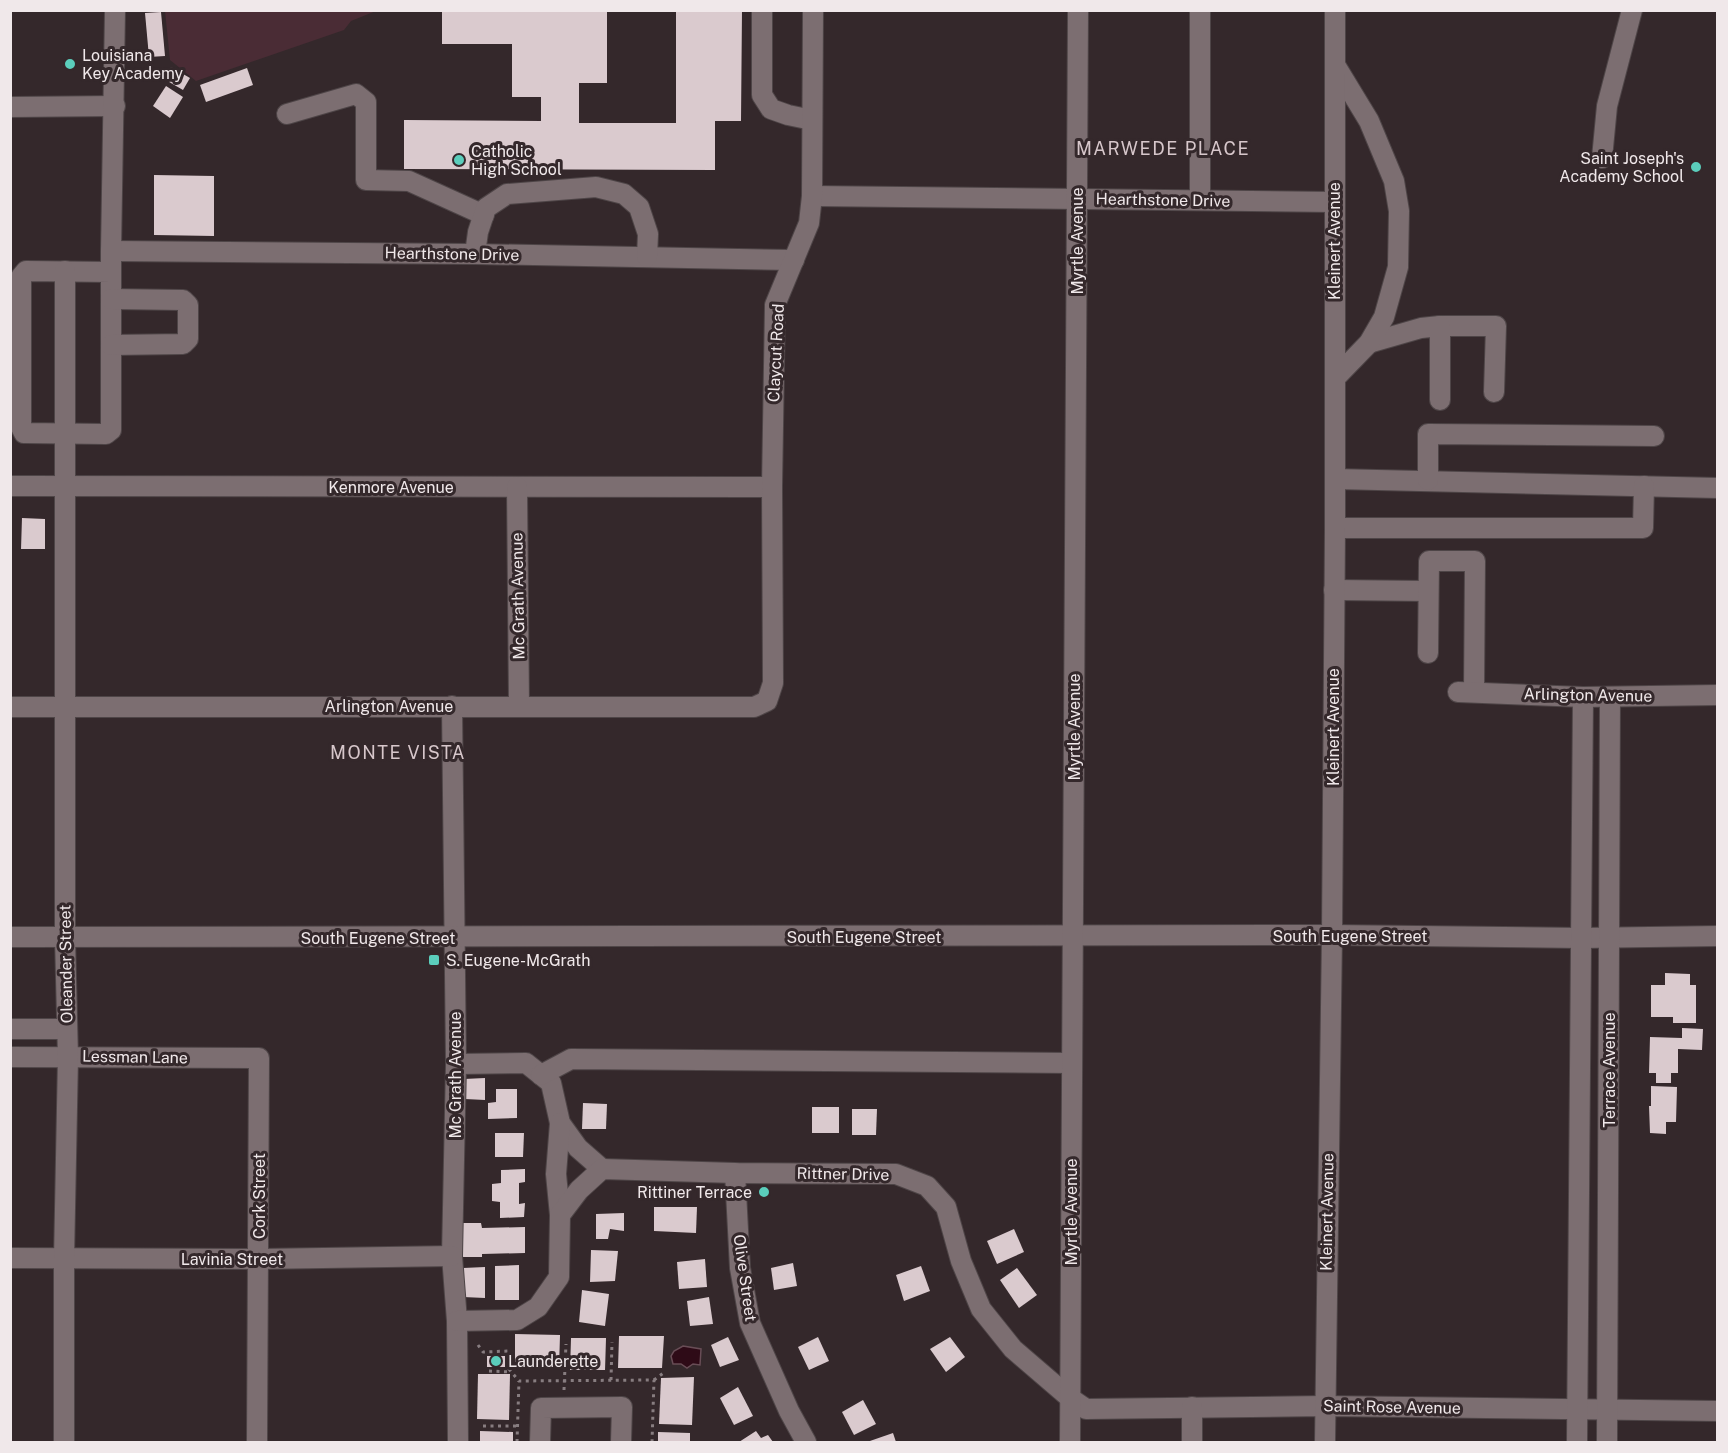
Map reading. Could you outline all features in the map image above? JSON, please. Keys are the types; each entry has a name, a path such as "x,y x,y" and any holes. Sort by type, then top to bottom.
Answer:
{"street":[{"path":"111,272 26,271 21,277 21,427 24,433 106,434 111,430 115,10"},
{"path":"762,10 762,96 771,109 812,120"},
{"name":"Claycut Road","path":"767,700 773,683 772,487 775,305 809,223 812,196 813,10"},
{"name":"Myrtle Avenue","path":"1070,1443 1078,10"},
{"path":"1200,10 1200,200"},
{"name":"Kleinert Avenue","path":"1325,1443 1335,528 1335,10"},
{"path":"1602,158 1607,106 1632,10"},
{"path":"1335,65 1369,122 1394,181 1399,211 1398,267 1384,317 1369,343 1335,378"},
{"path":"287,114 356,94 366,102 366,180 409,181 484,215"},
{"path":"10,107 115,106"},
{"path":"475,254 478,232 486,208 507,194 596,187 624,194 639,207 648,234 646,257"},
{"name":"Hearthstone Drive","path":"812,196 1334,202"},
{"name":"Hearthstone Drive","path":"111,252 475,254 794,260"},
{"name":"Oleander Street","path":"64,1443 64,1259 68,1057 65,938 65,271"},
{"path":"111,299 183,300 188,305 188,339 183,344 111,345"},
{"path":"1440,326 1440,400"},
{"path":"1369,343 1421,328 1496,326 1494,392"},
{"path":"1428,480 1428,434 1654,436"},
{"path":"1335,479 1718,488"},
{"name":"Kenmore Avenue","path":"10,486 772,487"},
{"path":"1335,528 1643,528 1644,486"},
{"name":"Mc Grath Avenue","path":"517,487 519,706"},
{"path":"1428,528 1428,653"},
{"name":"Arlington Avenue","path":"1429,561 1475,561 1466,692 1583,697 1718,695"},
{"path":"1334,590 1428,591"},
{"name":"Terrace Avenue","path":"1577,1443 1583,697"},
{"name":"Terrace Avenue","path":"1607,1443 1610,697"},
{"name":"Arlington Avenue","path":"10,706 754,706 767,700"},
{"name":"Mc Grath Avenue","path":"452,706 456,1064 453,1256 457,1321 458,1443"},
{"name":"South Eugene Street","path":"10,937 1332,935 1610,938 1718,936"},
{"path":"10,1029 67,1029"},
{"name":"Lessman Lane","path":"10,1057 260,1058"},
{"name":"Cork Street","path":"257,1443 260,1058"},
{"path":"541,1075 571,1059 1072,1063"},
{"path":"456,1064 526,1063 551,1083 560,1123 556,1174 560,1215 559,1277 538,1307 517,1320 457,1321"},
{"path":"560,1123 578,1148 602,1169 579,1190 560,1215"},
{"name":"Rittner Drive","path":"602,1169 896,1174 927,1186 946,1207 961,1261 981,1309 1013,1349 1070,1398"},
{"name":"Olive Street","path":"735,1173 740,1268 750,1323 789,1411 806,1443"},
{"name":"Lavinia Street","path":"10,1258 259,1259 453,1256"},
{"name":"Saint Rose Avenue","path":"1070,1398 1086,1409 1324,1406 1718,1411"},
{"path":"540,1443 541,1408 621,1407 621,1443"},
{"path":"1192,1407 1192,1443"}],"path":[{"path":"611,1380 612,1342"},
{"path":"564,1381 566,1344"},
{"path":"478,1345 483,1352 509,1352 509,1369 519,1381 517,1443"},
{"path":"489,1371 512,1372"},
{"path":"519,1381 654,1380 666,1371"},
{"path":"652,1443 654,1380"},
{"path":"483,1425 518,1426"}],"shaded area":[{"path":"165,10 376,11 351,21 344,30 196,81 170,60"},
{"path":"683,1346 701,1349 700,1365 693,1364 687,1368 681,1364 673,1364 671,1356 674,1351"}],"building":[{"path":"442,10 607,10 607,83 579,83 579,123 676,123 676,10 742,10 741,121 715,121 715,170 404,169 404,120 541,121 541,97 512,97 512,44 442,44"},
{"path":"161,12 165,56 149,57 145,13"},
{"path":"171,67 190,78 183,90 164,79"},
{"path":"247,68 253,85 206,102 200,85"},
{"path":"166,86 183,97 170,118 153,106"},
{"path":"154,175 214,176 214,236 154,235"},
{"path":"22,518 45,519 45,549 21,549"},
{"path":"1665,973 1690,974 1690,985 1696,985 1696,1023 1673,1023 1673,1017 1651,1017 1651,985 1665,985"},
{"path":"1682,1028 1703,1029 1702,1050 1678,1049 1678,1073 1671,1073 1671,1083 1656,1083 1656,1073 1649,1073 1650,1037 1682,1038"},
{"path":"485,1078 485,1100 465,1099 464,1079"},
{"path":"1651,1086 1677,1087 1676,1122 1666,1122 1666,1134 1650,1133"},
{"path":"496,1089 517,1089 517,1118 488,1119 488,1103 496,1102"},
{"path":"583,1103 607,1104 606,1129 582,1129"},
{"path":"812,1107 839,1107 839,1133 812,1133"},
{"path":"852,1109 877,1109 876,1135 852,1135"},
{"path":"495,1133 524,1133 523,1157 495,1157"},
{"path":"525,1169 525,1182 519,1183 519,1204 525,1203 524,1217 500,1218 500,1202 492,1201 492,1184 501,1183 501,1170"},
{"path":"654,1207 697,1207 696,1233 654,1231"},
{"path":"624,1213 624,1231 610,1229 608,1239 596,1239 596,1214"},
{"path":"462,1223 481,1223 482,1228 525,1227 525,1253 462,1257"},
{"path":"1014,1229 1024,1252 997,1264 987,1241"},
{"path":"591,1250 618,1251 615,1281 590,1282"},
{"path":"705,1259 707,1287 679,1289 677,1262"},
{"path":"793,1263 797,1286 774,1290 771,1268"},
{"path":"519,1265 519,1300 495,1300 495,1266"},
{"path":"921,1266 930,1291 904,1301 896,1275"},
{"path":"485,1267 485,1298 463,1297 463,1268"},
{"path":"1017,1268 1037,1295 1019,1308 1000,1280"},
{"path":"582,1290 609,1294 605,1326 579,1322"},
{"path":"709,1297 713,1324 690,1326 687,1301"},
{"path":"515,1334 560,1335 559,1368 515,1367"},
{"path":"619,1336 664,1336 662,1368 618,1368"},
{"path":"728,1337 739,1360 720,1367 711,1345"},
{"path":"818,1337 829,1361 809,1370 798,1347"},
{"path":"950,1337 965,1357 946,1372 930,1349"},
{"path":"571,1338 606,1338 605,1370 570,1370"},
{"name":"Launderette","path":"487,1356 505,1356 505,1367 487,1367"},
{"path":"478,1374 510,1374 509,1420 477,1419"},
{"path":"694,1377 692,1425 659,1424 661,1378"},
{"path":"738,1387 753,1416 734,1425 720,1398"},
{"path":"863,1400 876,1424 854,1435 842,1412"},
{"path":"480,1431 513,1432 513,1442 480,1442"},
{"path":"756,1431 761,1438 768,1435 773,1442 739,1442"},
{"path":"658,1432 690,1433 690,1442 658,1442"},
{"path":"893,1433 896,1442 867,1442"}],"place":[{"name":"Louisiana Key Academy","path":"70,64"},
{"name":"Catholic High School","path":"459,160"},
{"name":"Saint Joseph's Academy School","path":"1696,167"},
{"name":"S. Eugene-McGrath","path":"434,960"},
{"name":"Rittiner Terrace","path":"764,1192"},
{"name":"Launderette","path":"496,1361"}],"district":[{"name":"MARWEDE PLACE","path":"1163,148"},
{"name":"MONTE VISTA","path":"398,752"}]}
